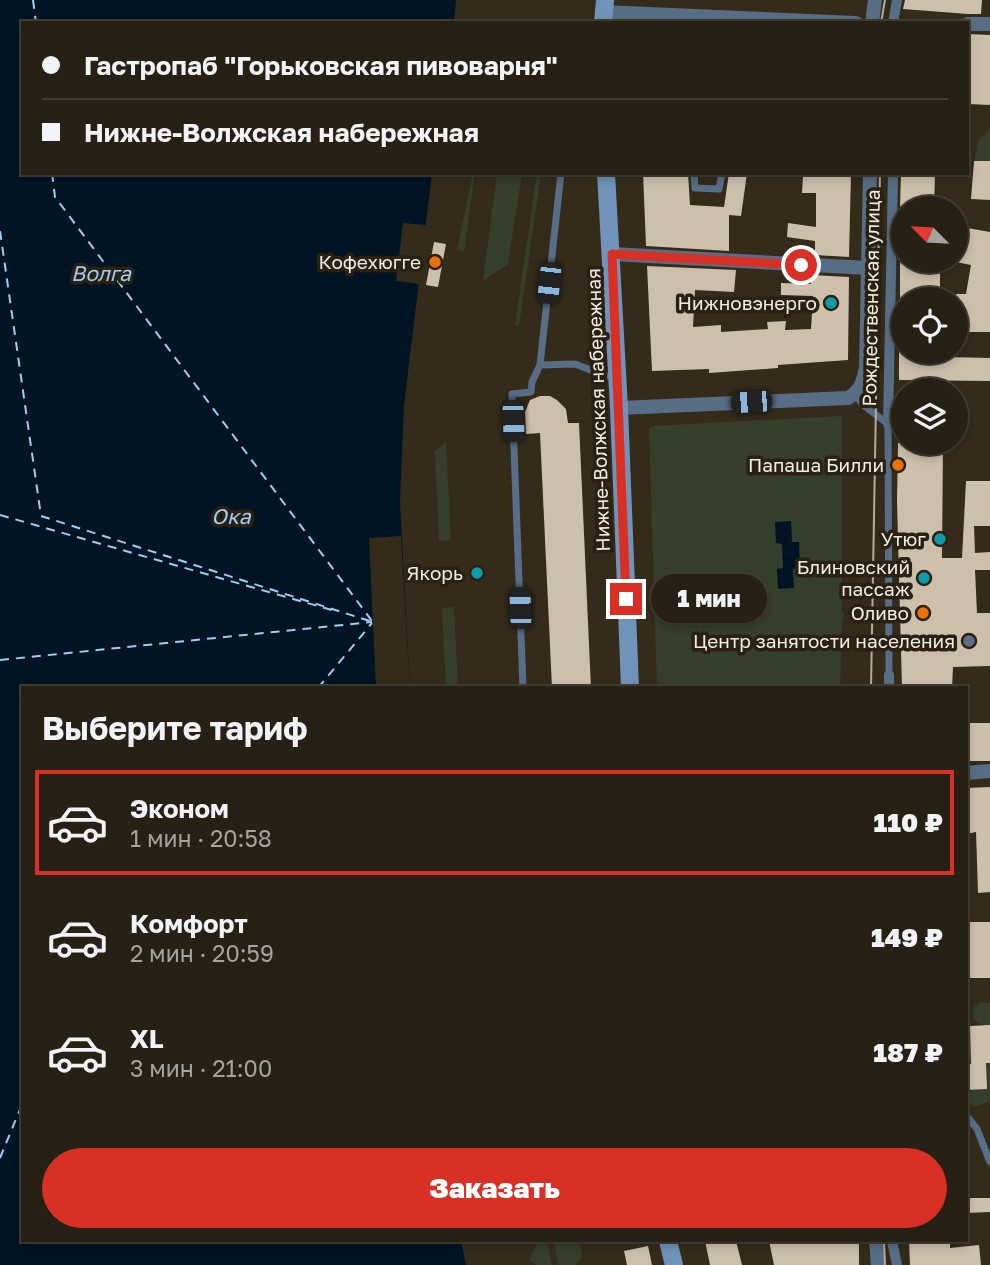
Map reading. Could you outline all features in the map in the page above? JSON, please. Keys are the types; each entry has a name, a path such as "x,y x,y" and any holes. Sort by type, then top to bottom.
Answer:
{"main road":[{"name":"Нижне-Волжская набережная","path":"606,175 618,380 629,686"},
{"path":"668,1242 674,1265"}],"street":[{"path":"872,21 875,0"},
{"path":"893,21 897,0"},
{"path":"603,12 810,21"},
{"path":"969,24 990,24"},
{"name":"Рождественская улица","path":"855,393 861,386 866,368 870,175"},
{"name":"Рождественская улица","path":"888,424 893,175"},
{"path":"612,254 869,268"},
{"path":"619,408 848,398 855,393"},
{"name":"Рождественская улица","path":"889,675 890,686"},
{"path":"968,773 990,771"},
{"path":"876,1242 878,1265"},
{"path":"892,1242 897,1265"}],"lane":[{"path":"523,686 512,394 531,392 532,382 540,365 561,175"},
{"path":"694,175 695,188 719,189 722,175"},
{"path":"540,365 575,364 618,380"},
{"name":"Рождественская улица","path":"855,393 862,404 888,424 889,675"},
{"path":"968,1118 977,1129 990,1162"}],"green space":[{"path":"990,129 990,168 979,173 974,166 978,141"},
{"path":"473,175 475,175 464,251 457,250"},
{"path":"497,175 522,175 508,264 483,281"},
{"path":"537,175 541,175 519,326 515,325"},
{"path":"842,416 844,613 840,686 657,686 649,428"},
{"path":"446,442 451,540 439,541 435,451"},
{"path":"454,607 458,686 446,686 442,608"},
{"path":"981,1002 990,1003 990,1030 973,1019 974,1007"},
{"path":"990,1055 990,1099 973,1107 968,1103 968,1091 973,1091 980,1078 972,1060"},
{"path":"538,1242 547,1242 552,1265 537,1265 530,1261"},
{"path":"554,1242 579,1242 582,1257 576,1265 558,1265"}],"water":[{"name":"Ока","path":"0,0 456,0 454,21 21,21 21,175 432,175 404,405 400,502 410,686 21,686 21,1242 461,1242 466,1265 0,1265"},
{"path":"791,521 792,542 799,542 800,568 793,569 794,588 778,589 777,569 783,568 782,544 776,543 775,522"}],"pier":[{"path":"403,223 426,225 420,284 396,281"},
{"path":"401,536 410,686 376,686 369,538"}],"building":[{"path":"905,0 982,0 981,14 903,9"},
{"path":"969,34 990,35 990,105 969,104"},
{"path":"974,161 990,161 990,200 971,199"},
{"path":"643,175 688,175 690,205 724,207 729,175 747,175 741,216 729,215 729,251 646,246"},
{"path":"851,175 849,257 815,255 815,241 787,237 788,223 816,227 816,193 802,193 803,176"},
{"path":"901,175 935,175 934,196 900,196"},
{"path":"968,228 990,232 990,332 968,332 967,287 971,265 968,264"},
{"path":"434,242 446,244 438,287 426,285"},
{"name":"Нижновэнерго","path":"647,266 736,270 734,292 695,290 693,327 721,325 721,332 768,329 767,322 786,321 785,330 811,329 813,296 781,295 781,283 811,284 811,275 849,277 848,360 709,373 709,369 652,371"},
{"path":"900,273 940,273 940,287 900,287"},
{"path":"968,357 990,358 990,381 968,381 968,378 899,378 899,364 968,364"},
{"path":"550,396 566,409 568,423 579,423 591,686 552,686 540,433 526,434 525,412 530,400"},
{"path":"898,455 943,455 942,558 962,558 966,481 990,481 990,526 974,526 975,553 990,552 990,570 975,570 977,613 990,613 990,666 953,667 952,686 902,686"},
{"path":"968,723 990,723 990,761 968,761"},
{"path":"990,787 990,892 978,893 976,832 968,834 968,788"},
{"path":"968,922 990,922 990,978 968,978"},
{"path":"990,1025 990,1063 986,1063 987,1089 968,1090 968,1064 971,1064 970,1026"},
{"path":"968,1198 990,1198 990,1212 968,1213"},
{"path":"705,1242 736,1242 742,1265 710,1265"},
{"path":"769,1242 859,1242 859,1265 774,1265"},
{"path":"909,1242 950,1242 950,1248 979,1245 981,1265 910,1265"},
{"path":"648,1246 652,1265 627,1265 624,1251"}],"ferry route":[{"path":"33,0 36,21"},
{"path":"52,175 55,197 372,621"},
{"path":"0,231 41,516 373,622"},
{"path":"0,515 335,611"},
{"path":"0,660 372,622"},
{"path":"320,686 372,623"},
{"path":"0,1158 21,1107"}],"tram line":[{"path":"881,21 885,0"},
{"path":"871,686 880,175"},
{"path":"884,1242 885,1265"}],"place":[{"name":"Кофехюгге","path":"435,262"},
{"name":"Нижновэнерго","path":"831,303"},
{"name":"Папаша Билли","path":"898,465"},
{"name":"Утюг","path":"940,539"},
{"name":"Якорь","path":"477,573"},
{"name":"Блиновский пассаж","path":"924,578"},
{"name":"Оливо","path":"923,613"},
{"name":"Центр занятости населения","path":"969,641"}],"route":[{"path":"626,599 612,254 801,265"}],"water label":[{"name":"Волга","path":"101,274"}]}
